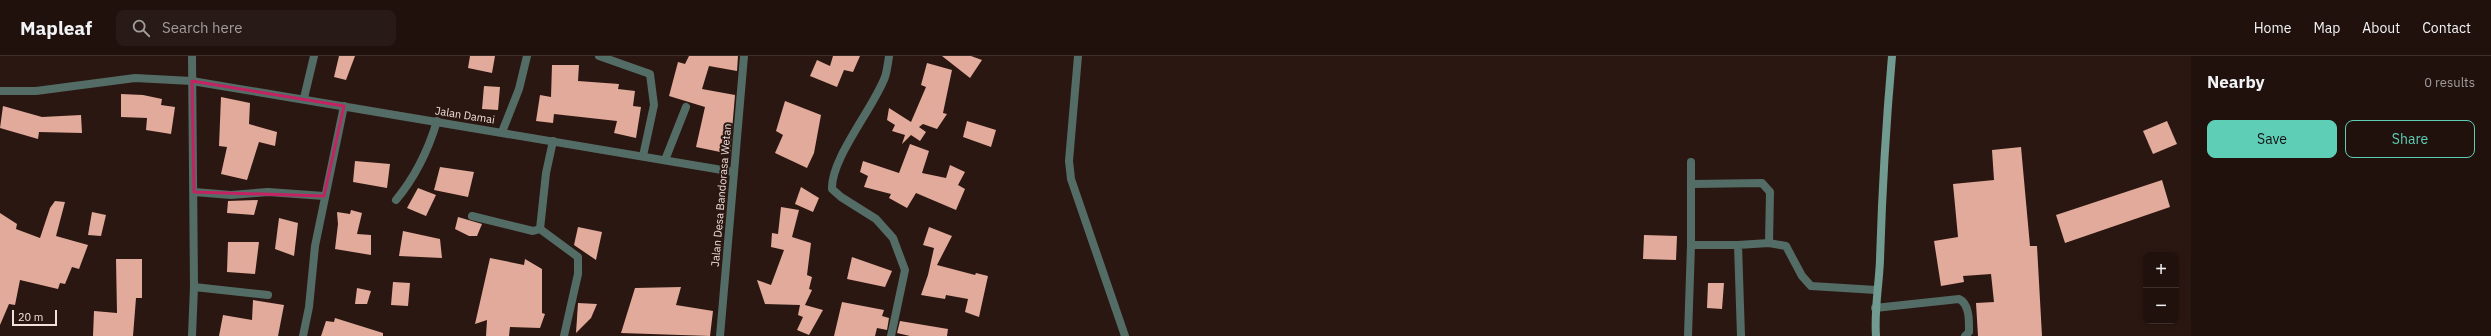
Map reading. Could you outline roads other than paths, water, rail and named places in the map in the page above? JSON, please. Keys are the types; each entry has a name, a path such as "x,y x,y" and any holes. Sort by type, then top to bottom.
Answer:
{"street":[{"path":"192,56 194,192 194,288 192,336"},
{"path":"304,98 314,56"},
{"path":"502,132 519,89 527,56"},
{"path":"599,56 650,74 654,105 643,156"},
{"name":"Jalan Desa Bandorasa Wetan","path":"720,336 744,56"},
{"path":"889,56 885,77 840,160 832,181 832,189 841,197 876,219 893,238 905,270 891,336"},
{"path":"1078,56 1069,161 1071,179 1125,336"},
{"path":"1876,336 1875,308 1880,263 1884,140 1892,56"},
{"name":"Jalan Damai","path":"0,91 36,91 135,78 192,81 304,98 734,172"},
{"path":"303,336 310,307 313,257 324,196 344,106"},
{"path":"665,160 686,107"},
{"path":"396,200 410,183 429,150 437,121"},
{"path":"540,230 546,173 553,141"},
{"path":"1688,336 1691,245 1691,162"},
{"path":"1692,184 1762,183 1767,186 1770,192 1769,243"},
{"path":"194,192 231,195 268,192 324,196"},
{"path":"472,216 533,230 540,230 578,257 578,274 564,336"},
{"path":"1691,245 1738,245 1769,243 1786,246 1802,276 1811,286 1876,290"},
{"path":"1738,245 1741,336"},
{"path":"194,288 268,296"},
{"path":"1875,308 1959,299 1965,304 1969,318 1969,332 1965,336"}]}
